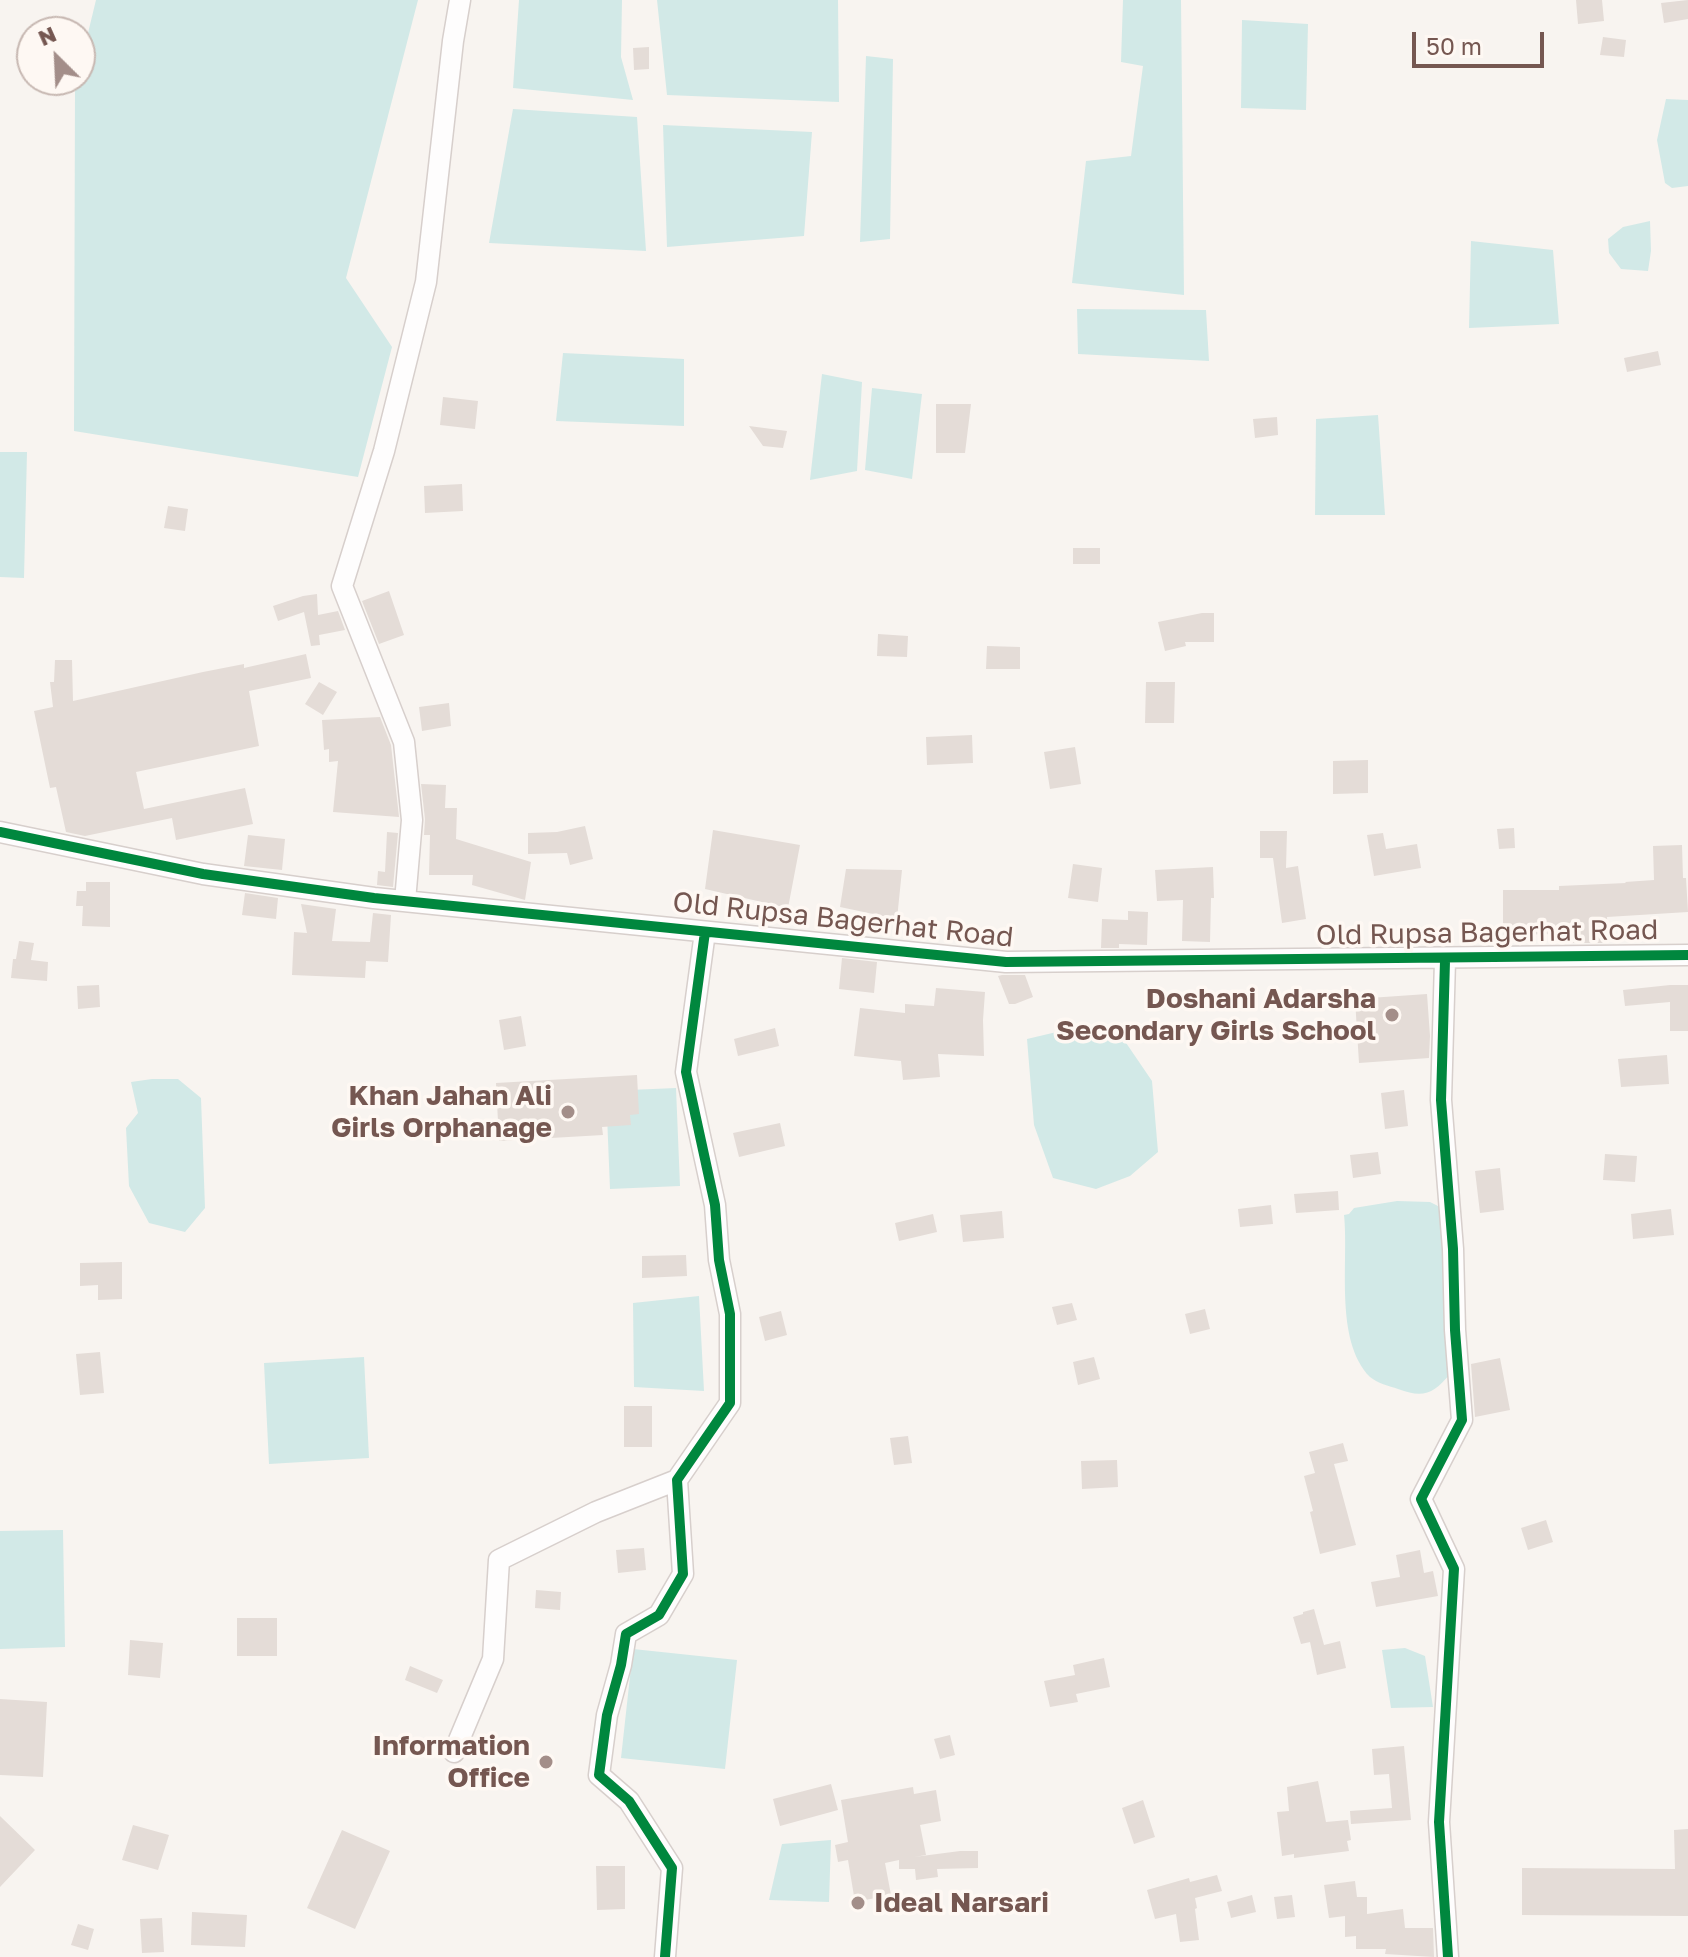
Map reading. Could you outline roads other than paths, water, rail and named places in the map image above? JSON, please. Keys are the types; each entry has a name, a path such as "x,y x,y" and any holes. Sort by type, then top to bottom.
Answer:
{"street":[{"path":"405,901 412,820 404,742 342,586 384,451 426,282 460,0"},
{"name":"Old Rupsa Bagerhat Road","path":"0,832 203,874 405,901 1006,962 1688,955"},
{"path":"454,1752 493,1659 499,1560 596,1512 677,1480 730,1403 730,1314 719,1260 715,1205 686,1072 705,932"},
{"path":"1445,961 1441,1100 1462,1420 1421,1499 1454,1569 1439,1822 1448,1957"},
{"path":"665,1957 672,1868 629,1801 599,1775 607,1715 626,1634 659,1615 683,1574 677,1480"}],"water":[{"path":"96,0 418,0 346,278 392,347 358,477 74,431 75,96 96,96 96,16 92,16"},
{"path":"519,0 622,0 621,57 633,100 513,88"},
{"path":"657,0 838,0 839,102 667,95"},
{"path":"1123,0 1181,0 1184,295 1072,283 1086,161 1131,156 1143,66 1121,62"},
{"path":"1242,20 1308,24 1306,110 1241,108"},
{"path":"866,56 893,59 890,239 860,242"},
{"path":"1666,99 1688,100 1688,186 1672,188 1665,183 1657,140"},
{"path":"513,109 637,117 646,251 489,243"},
{"path":"663,125 812,132 804,236 667,247"},
{"path":"1650,221 1648,271 1621,269 1609,253 1608,239 1623,227"},
{"path":"1471,241 1553,250 1559,324 1469,328"},
{"path":"1077,309 1206,310 1209,361 1078,354"},
{"path":"563,353 684,359 684,426 556,421"},
{"path":"822,374 862,382 857,471 810,480"},
{"path":"872,388 922,394 912,479 865,470"},
{"path":"1378,415 1385,515 1315,515 1316,419"},
{"path":"0,452 27,452 24,578 0,577"},
{"path":"1082,1026 1120,1034 1152,1081 1158,1152 1130,1176 1096,1189 1053,1178 1034,1125 1027,1039"},
{"path":"178,1079 201,1098 205,1208 185,1232 149,1223 129,1186 126,1128 138,1113 131,1082"},
{"path":"676,1088 680,1186 610,1189 606,1091"},
{"path":"1397,1201 1430,1202 1442,1208 1450,1374 1439,1386 1422,1394 1407,1392 1370,1377 1351,1343 1347,1322 1344,1215 1354,1208"},
{"path":"699,1296 704,1391 634,1387 633,1303"},
{"path":"364,1357 369,1458 269,1464 264,1363"},
{"path":"63,1530 65,1647 0,1649 0,1531"},
{"path":"1405,1648 1425,1656 1433,1707 1391,1708 1382,1650"},
{"path":"633,1649 737,1660 725,1769 621,1758"},
{"path":"831,1840 829,1902 769,1900 782,1844"}],"place":[{"name":"Doshani Adarsha Secondary Girls School","path":"1392,1015"},
{"name":"Khan Jahan Ali Girls Orphanage","path":"568,1112"},
{"name":"Information Office","path":"546,1762"},
{"name":"Ideal Narsari","path":"858,1903"}]}
